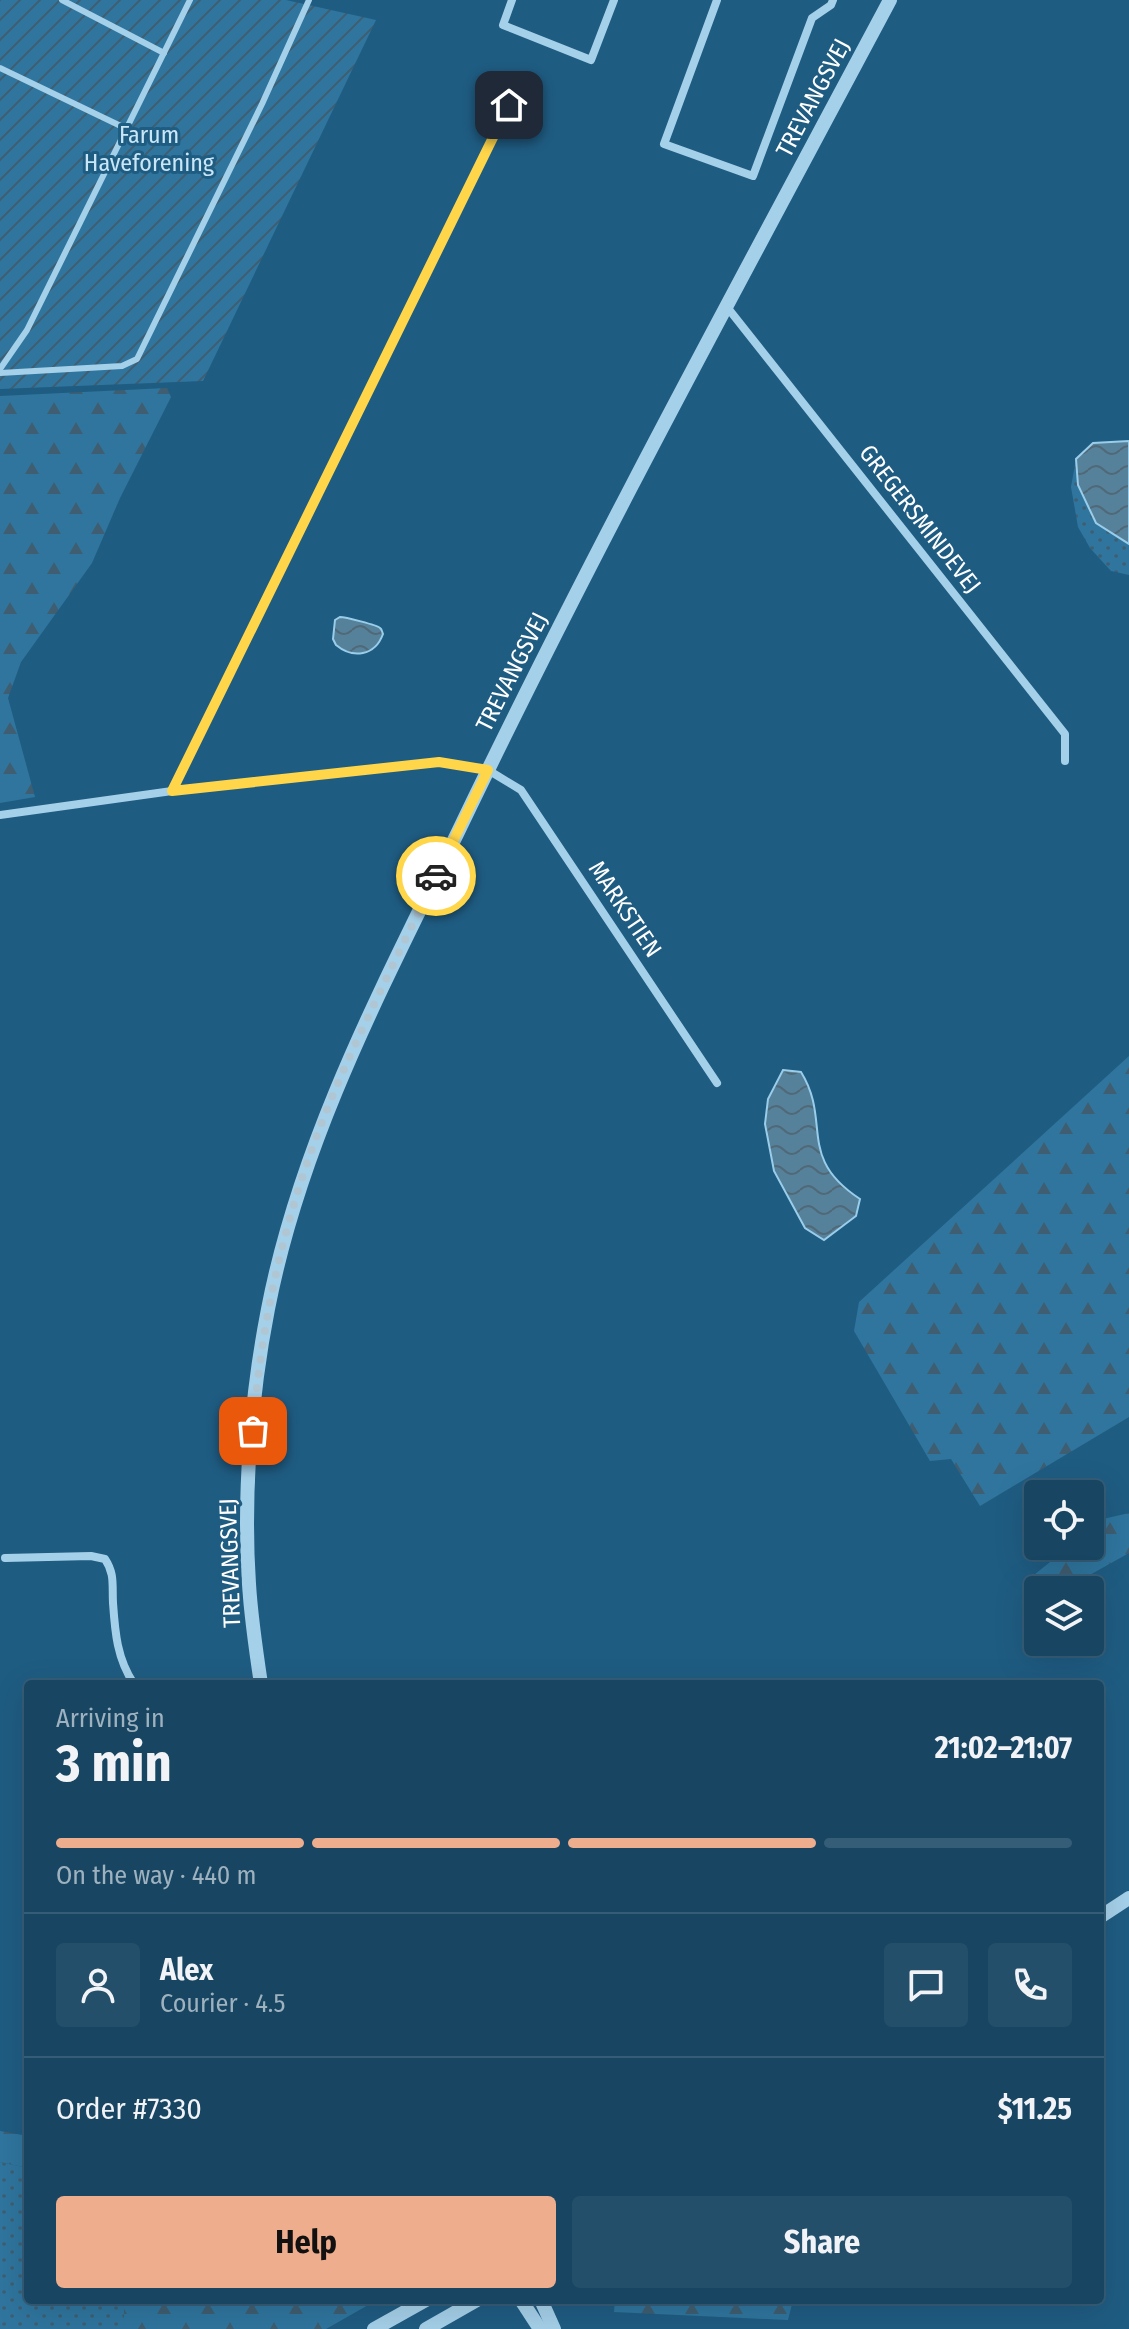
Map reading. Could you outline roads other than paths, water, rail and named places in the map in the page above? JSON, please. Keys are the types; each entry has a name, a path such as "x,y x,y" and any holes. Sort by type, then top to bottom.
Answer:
{"street":[{"path":"512,0 503,25 591,60 614,0"},
{"path":"717,0 664,144 753,176 812,18 831,5 833,0"},
{"name":"TREVANGSVEJ","path":"261,1680 249,1583 248,1493 255,1401 271,1295 307,1165 334,1092 488,770 601,546 890,0"},
{"path":"172,791 509,105"},
{"name":"GREGERSMINDEVEJ","path":"727,307 1065,734 1065,761"},
{"path":"0,815 172,791 439,762 488,770"},
{"name":"MARKSTIEN","path":"488,770 521,790 717,1083"},
{"path":"5,1558 91,1556 105,1559 113,1571 116,1644 131,1680"},
{"path":"1104,1914 1129,1898"},
{"path":"374,2329 419,2304"},
{"path":"426,2329 470,2304"},
{"path":"524,2304 540,2329"},
{"path":"543,2304 554,2329"}],"lane":[{"path":"62,0 164,53"},
{"path":"0,371 27,330 190,0"},
{"path":"0,371 122,366 137,359 262,104 309,0"},
{"path":"0,68 127,129"}],"water":[{"path":"1129,441 1129,544 1096,523 1078,485 1076,459 1093,443"},
{"path":"340,617 373,625 380,628 383,634 369,651 349,652 336,645 333,639 335,620"},
{"path":"783,1070 801,1072 810,1090 821,1154 840,1184 860,1199 856,1216 824,1240 805,1228 774,1171 765,1124 768,1099"}],"park label":[{"name":"Farum Haveforening","path":"149,149"}]}
